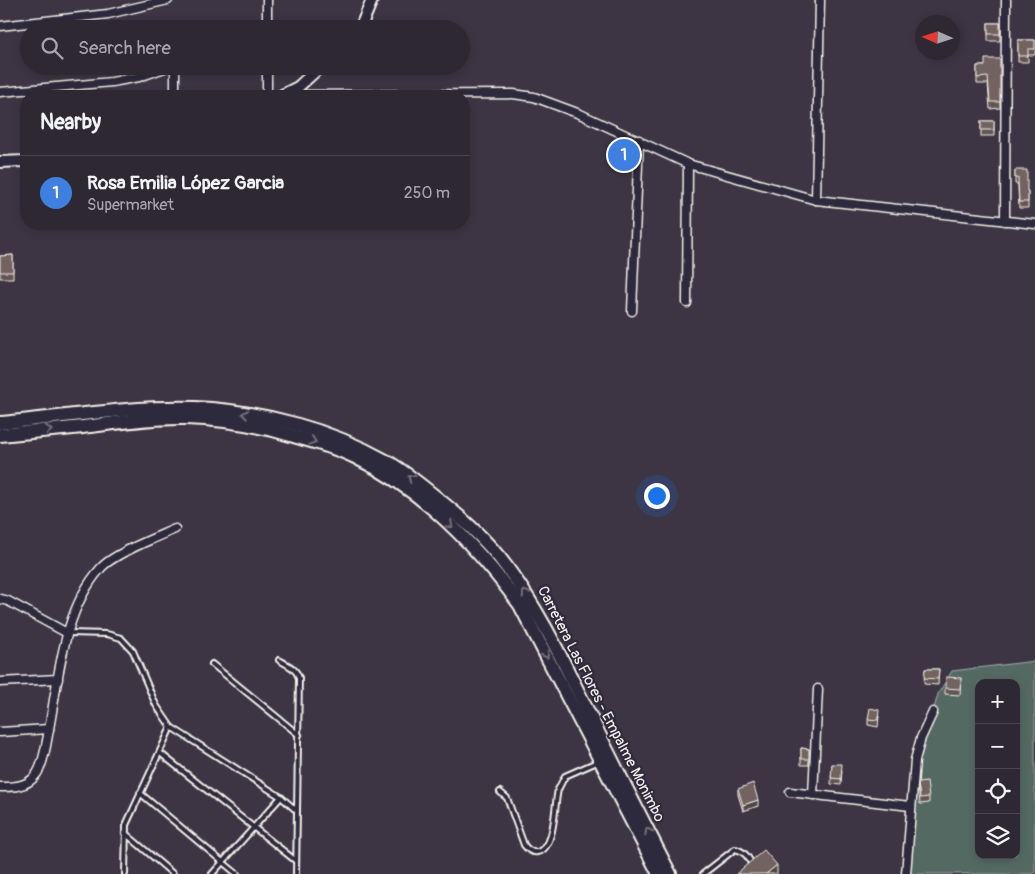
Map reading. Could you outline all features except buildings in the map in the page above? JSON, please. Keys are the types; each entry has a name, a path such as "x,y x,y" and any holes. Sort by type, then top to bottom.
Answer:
{"highway":[{"name":"Carretera Las Flores - Empalme Monimbo","path":"2,433 134,409 161,408 223,411 296,425 344,441 388,461 426,489 476,532 508,568 549,634 670,874"},
{"name":"Carretera Las Flores - Empalme Monimbo","path":"2,433 144,420 186,418 208,420 258,426 331,447 353,456 387,475 438,513 469,542 520,605 659,874"}],"street":[{"path":"54,20 108,14 168,0"},
{"path":"267,0 267,20"},
{"path":"364,20 372,0"},
{"path":"816,200 820,0"},
{"path":"1005,221 1006,0"},
{"path":"0,26 20,24"},
{"path":"22,90 112,82 145,75"},
{"path":"175,75 175,90"},
{"path":"267,75 267,90"},
{"path":"292,90 311,75"},
{"path":"0,92 20,90"},
{"path":"470,94 513,94 534,97 639,140 688,164 816,200 1035,224"},
{"path":"632,311 639,140"},
{"path":"0,162 20,161"},
{"path":"687,303 688,164"},
{"path":"0,788 24,784 36,776 44,755 67,633 88,584 102,566 131,549 175,529"},
{"path":"0,599 8,601 67,633"},
{"path":"0,682 58,679"},
{"path":"814,795 818,689"},
{"path":"906,874 915,760 921,738 933,712"},
{"path":"0,732 49,729"},
{"path":"790,792 910,806"}],"lane":[{"path":"67,633 107,634 121,638 133,651 156,704 171,727 281,796 297,810"},
{"path":"279,660 298,672 299,678 296,874"},
{"path":"212,664 299,735"},
{"path":"125,874 126,825 171,727"},
{"path":"160,753 296,861"},
{"path":"500,792 507,798 524,845 528,850 541,851 546,847 552,834 558,790 565,776 600,761"},
{"path":"140,793 237,874"},
{"path":"212,874 281,796"},
{"path":"125,833 173,874"},
{"path":"703,874 735,849 750,859 750,868"}],"green space":[{"path":"1035,661 1035,874 906,874 915,760 938,694 952,671"}],"place":[{"name":"Rosa Emilia López Garcia","path":"624,155"}]}
